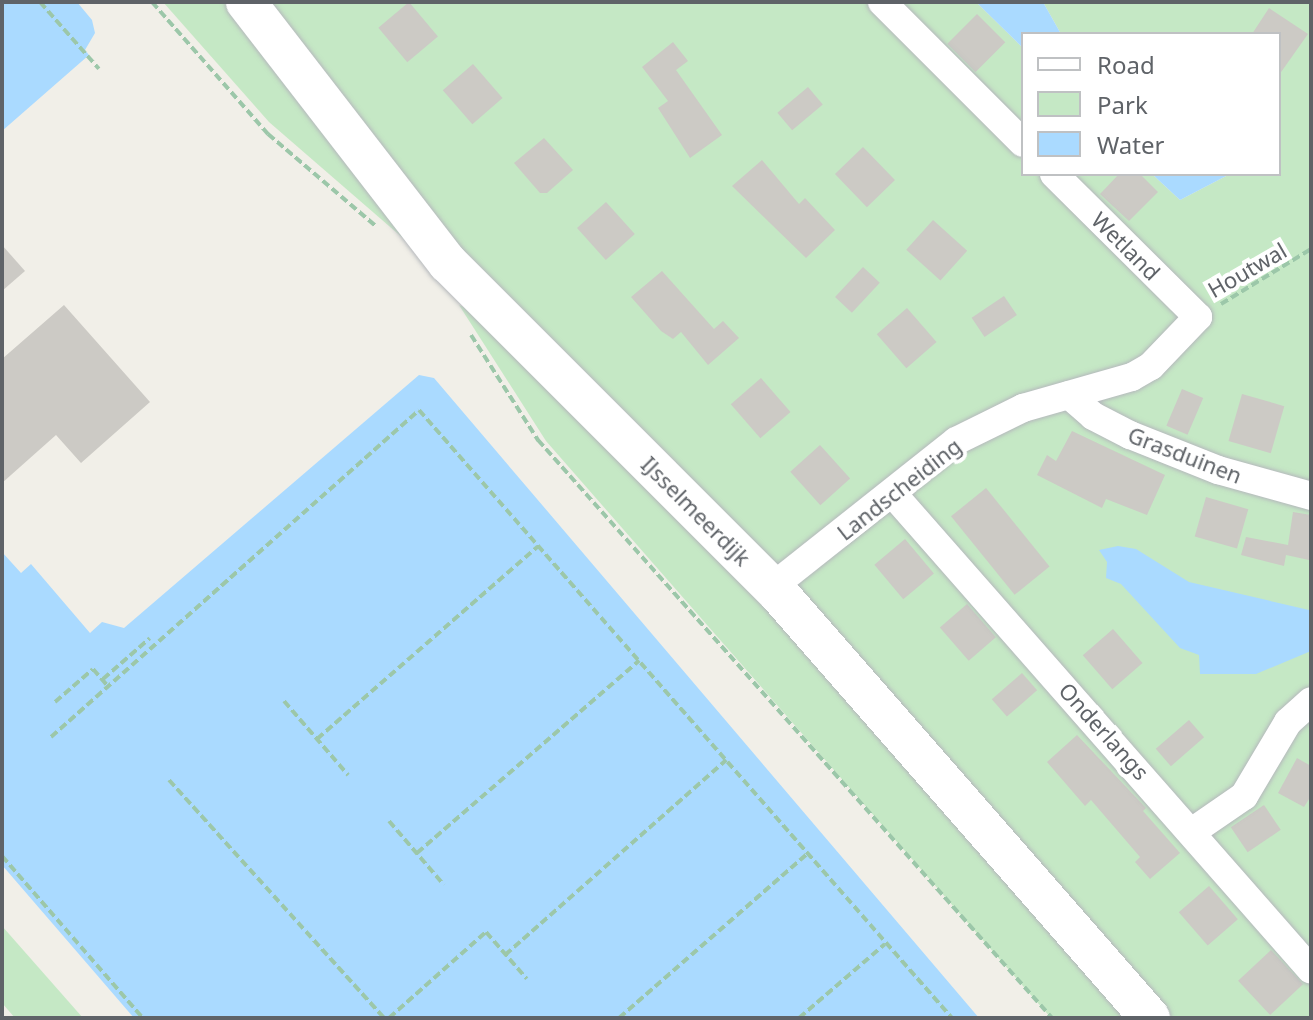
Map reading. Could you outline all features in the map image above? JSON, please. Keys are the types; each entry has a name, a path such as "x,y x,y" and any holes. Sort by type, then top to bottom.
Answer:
{"street":[{"name":"IJsselmeerdijk","path":"246,2 448,263 772,587 1150,1018"},
{"path":"882,2 1021,141"},
{"name":"Wetland","path":"1056,176 1198,317"},
{"name":"Landscheiding","path":"772,587 956,441 1023,408 1132,377 1151,366 1198,317"},
{"name":"Grasduinen","path":"1069,395 1093,416 1130,435 1218,470 1311,496"},
{"name":"Onderlangs","path":"893,494 1193,831 1311,970"},
{"path":"1193,831 1244,796 1288,722 1311,701"}],"path":[{"path":"40,2 99,69"},
{"path":"152,2 268,134 380,229"},
{"name":"Houtwal","path":"1198,317 1311,249"},
{"path":"470,332 538,440 1052,1018"},
{"path":"51,737 419,410 952,1018"},
{"path":"317,739 538,546"},
{"path":"103,679 150,638"},
{"path":"417,853 639,661"},
{"path":"55,702 93,669 108,686"},
{"path":"284,701 348,775"},
{"path":"505,955 726,760"},
{"path":"169,780 386,1018 486,932 527,979"},
{"path":"389,821 444,885"},
{"path":"619,1018 808,853"},
{"path":"2,856 143,1018"},
{"path":"799,1018 886,943"}],"green space":[{"path":"163,2 232,2 398,224 404,239 269,122"},
{"path":"257,2 976,2 1021,46 1021,176 1154,176 1180,200 1226,176 1281,176 1281,32 1060,32 1043,2 1311,2 1311,1018 1165,1018 510,309"},
{"path":"459,305 473,311 769,599 1136,1018 1051,1018 546,441"},
{"path":"2,926 83,1018 15,1018 2,1003"}],"water":[{"path":"2,2 77,2 92,20 95,33 85,50 89,55 2,131"},
{"path":"976,2 1043,2 1060,32 1021,32 1021,46"},
{"path":"1154,176 1226,176 1180,200"},
{"path":"419,375 434,378 979,1018 134,1018 2,865 2,552 21,573 31,564 90,633 102,622 124,628"},
{"path":"1118,546 1136,549 1189,582 1309,610 1311,651 1256,674 1200,674 1199,655 1180,648 1121,584 1106,578 1107,562 1099,550"}],"building":[{"path":"409,2 438,36 407,62 378,28"},
{"path":"1269,8 1308,34 1281,72 1281,32 1253,32"},
{"path":"977,14 1005,42 976,72 947,44"},
{"path":"673,42 688,61 676,70 722,135 690,158 658,108 668,101 642,67"},
{"path":"473,64 503,98 472,124 443,90"},
{"path":"808,87 823,105 792,130 777,113"},
{"path":"544,138 573,170 547,193 540,193 514,163"},
{"path":"863,147 895,180 867,207 835,174"},
{"path":"762,160 799,204 805,198 835,230 806,258 732,186"},
{"path":"1117,176 1142,176 1158,192 1129,221 1100,194"},
{"path":"606,202 635,234 606,260 577,228"},
{"path":"933,220 967,251 940,281 906,250"},
{"path":"2,245 25,271 2,291"},
{"path":"863,267 880,283 852,313 835,297"},
{"path":"662,271 714,329 723,321 739,338 708,365 681,332 673,339 661,331 631,297"},
{"path":"1004,296 1017,315 985,337 972,318"},
{"path":"64,305 150,402 81,463 56,435 2,483 2,359"},
{"path":"907,308 937,342 906,368 877,334"},
{"path":"761,378 791,412 760,438 731,404"},
{"path":"1182,389 1203,398 1188,435 1166,426"},
{"path":"1242,394 1284,406 1271,453 1228,441"},
{"path":"1072,431 1165,475 1147,515 1106,499 1102,508 1037,475 1047,455 1056,461"},
{"path":"820,445 850,478 820,505 790,472"},
{"path":"986,488 1050,566 1015,595 951,516"},
{"path":"1206,497 1248,509 1237,549 1195,536"},
{"path":"1293,512 1311,515 1309,560 1286,555 1284,566 1241,555 1246,537 1288,545"},
{"path":"905,539 934,573 903,599 874,565"},
{"path":"967,604 996,637 969,661 940,628"},
{"path":"1113,629 1143,663 1112,689 1083,655"},
{"path":"1022,673 1037,690 1007,717 992,699"},
{"path":"1189,720 1204,737 1171,766 1156,749"},
{"path":"1077,735 1146,808 1143,811 1180,853 1150,879 1135,862 1140,857 1091,800 1085,806 1047,762"},
{"path":"1297,758 1311,766 1311,796 1304,807 1278,793"},
{"path":"1264,805 1281,830 1248,852 1231,827"},
{"path":"1209,886 1238,919 1208,945 1179,912"},
{"path":"1271,950 1303,984 1270,1015 1238,981"}]}
